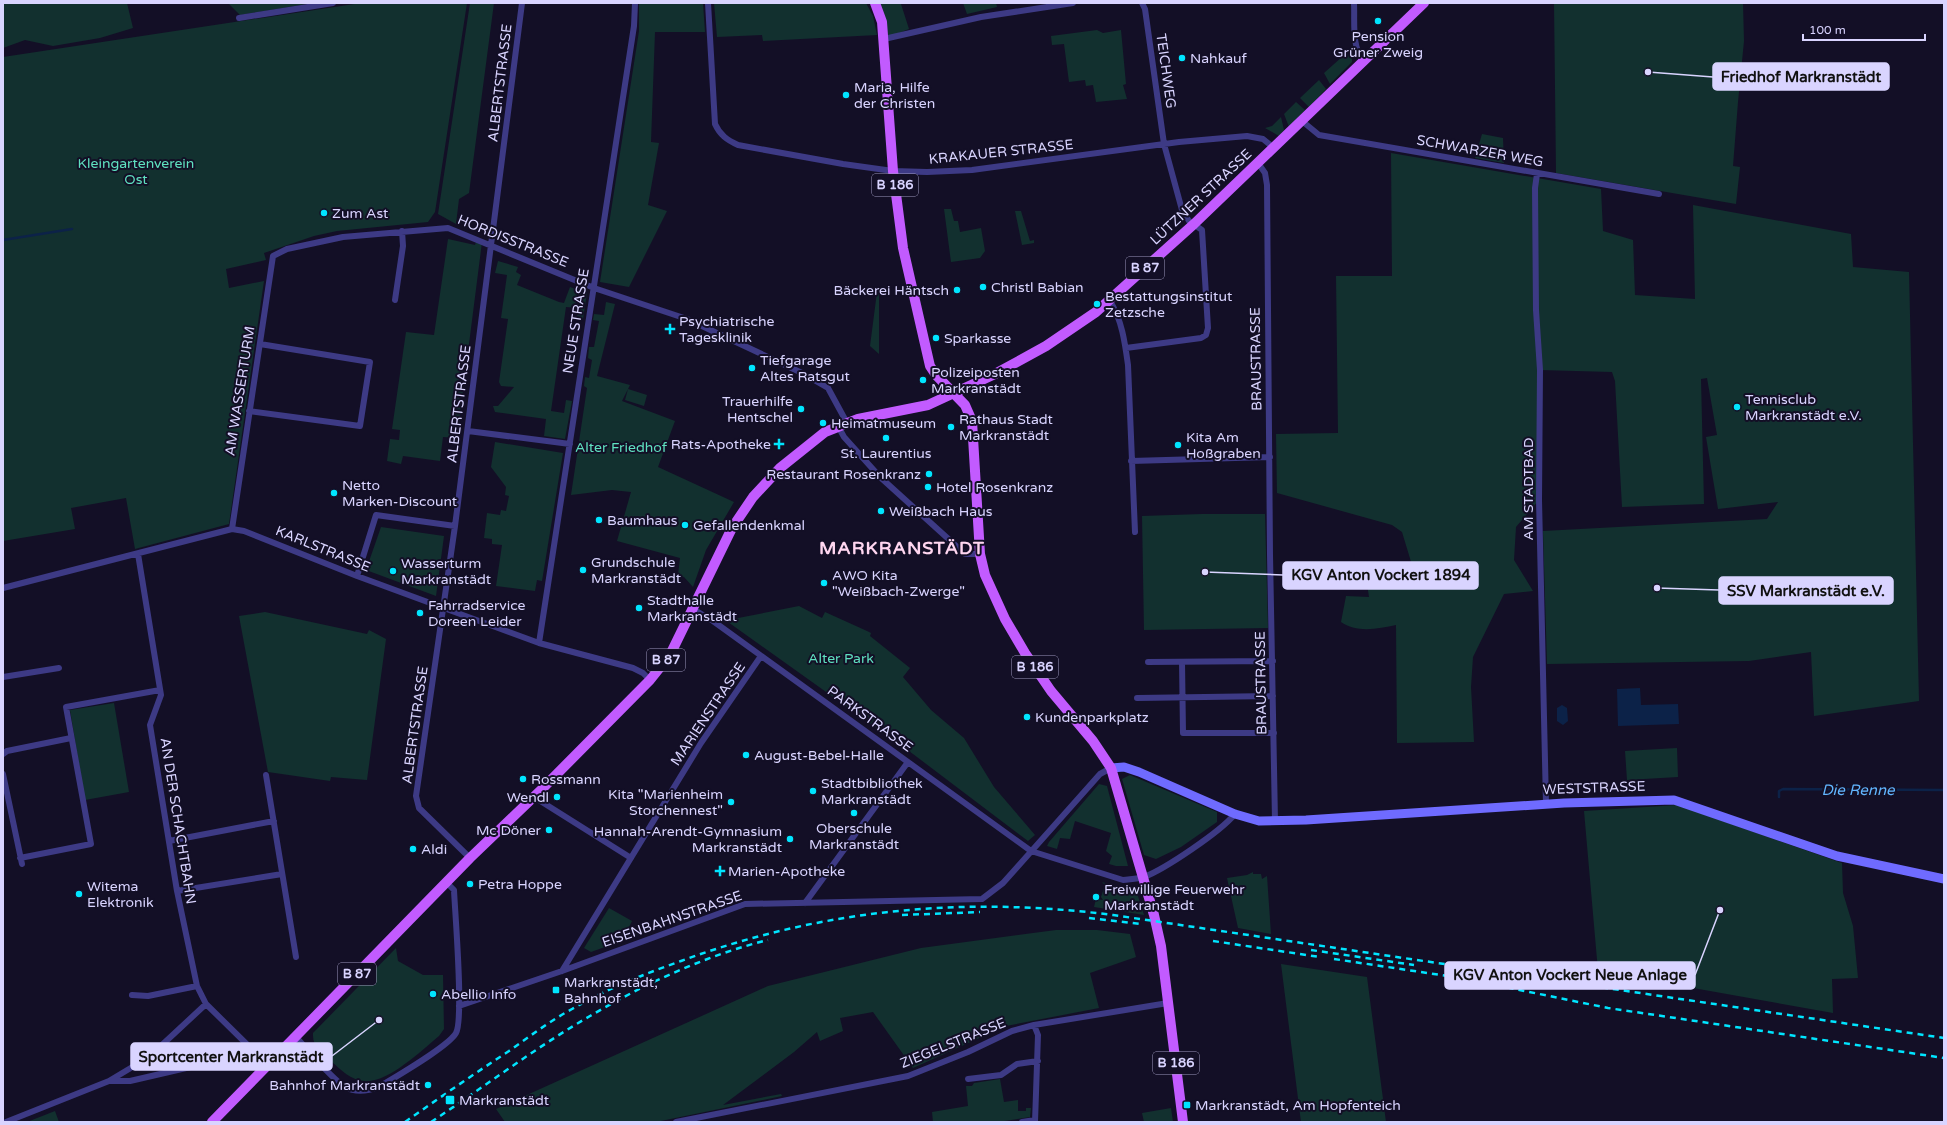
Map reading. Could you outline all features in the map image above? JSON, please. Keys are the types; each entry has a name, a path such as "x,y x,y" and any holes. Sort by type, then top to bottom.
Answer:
{"main road":[{"name":"B 186","path":"875,3 882,22 884,39 893,170 903,248 926,353 936,375 966,405 972,421 980,554 985,575 1005,619 1025,653 1051,691 1093,741 1111,768 1160,939 1183,1122"},
{"name":"LÜTZNER STRASSE","path":"953,393 1046,346 1110,301 1194,224 1424,3"},
{"name":"B 87","path":"212,1122 470,858 534,797 650,680 670,655 732,528 753,497 780,468 821,434 843,424 928,405 953,393"},
{"name":"WESTSTRASSE","path":"1111,768 1124,767 1139,772 1235,814 1259,821 1546,804 1674,800 1838,856 1944,878"}],"street":[{"path":"238,18 333,3"},
{"name":"ALBERTSTRASSE","path":"470,858 422,812 416,804 468,431 522,3"},
{"name":"NEUE STRASSE","path":"539,643 634,26 635,3"},
{"name":"KRAKAUER STRASSE","path":"708,3 716,124 719,132 730,141 752,148 893,170 927,172 972,170 1164,144 1247,136 1263,139 1274,148"},
{"path":"884,39 981,17 1073,3"},
{"name":"TEICHWEG","path":"1126,348 1201,338 1206,335 1208,328 1202,230 1189,221 1182,210 1164,144 1145,9 1142,3"},
{"path":"1354,3 1356,48 1359,56 1364,61"},
{"name":"SCHWARZER WEG","path":"1302,121 1319,135 1536,174 1658,194"},
{"name":"BRAUSTRASSE","path":"1258,163 1264,173 1267,185 1275,821"},
{"name":"AM STADTBAD","path":"1536,174 1536,310 1540,370 1539,500 1546,804"},
{"name":"HORDISSTRASSE","path":"273,256 287,249 337,239 402,231 448,228 594,288 669,312 802,373 828,388 843,424 844,436 880,477 965,554 980,554"},
{"path":"395,300 402,246 402,231"},
{"name":"AM WASSERTURM","path":"232,529 273,256"},
{"path":"1110,301 1118,314 1126,348 1135,532"},
{"path":"260,344 370,362"},
{"path":"249,411 360,426 371,354"},
{"path":"468,431 570,444"},
{"path":"1131,461 1270,457"},
{"path":"357,576 376,515 455,526"},
{"name":"KARLSTRASSE","path":"3,588 232,529 244,531 357,576 539,643 633,668 643,673 650,680"},
{"name":"AN DER SCHACHTBAHN","path":"138,554 161,694 150,725 177,891 197,986 206,1004 268,1065"},
{"name":"PARKSTRASSE","path":"693,609 713,621 1031,851 1123,880 1142,877 1153,873 1184,853 1219,829 1235,814"},
{"name":"MARIENSTRASSE","path":"562,971 701,743 761,656"},
{"path":"1148,662 1273,661"},
{"path":"1182,662 1183,734 1274,733"},
{"path":"3,677 59,668"},
{"path":"3,774 21,861 91,844 66,707 160,690"},
{"path":"1138,698 1273,696"},
{"path":"3,754 7,751 71,738"},
{"path":"805,902 908,762"},
{"name":"EISENBAHNSTRASSE","path":"459,1006 562,971 745,904 982,899 1003,883 1100,774 1111,768"},
{"path":"266,775 296,957"},
{"path":"534,797 631,858"},
{"path":"169,842 274,821"},
{"path":"177,891 282,874"},
{"path":"296,1037 346,1087 357,1091 369,1091 379,1087 452,1039 458,1026 459,1006 454,890 447,883"},
{"path":"132,995 148,996 197,986"},
{"name":"ZIEGELSTRASSE","path":"676,1122 698,1120 908,1076 968,1052 1012,1031 1034,1025 1168,1003"},
{"path":"6,1122 110,1081 149,1057 206,1004"},
{"path":"1022,1122 1035,1121 1038,1035 1034,1025"},
{"path":"110,1081 130,1081 238,1056"},
{"path":"968,1079 1001,1075 1017,1064 1038,1061"}],"green space":[{"path":"3,3 127,3 133,28 100,38 53,46 25,40 3,48"},
{"path":"228,3 313,3 240,15"},
{"name":"Kleingartenverein Ost","path":"361,3 467,3 435,212 428,222 337,231 314,236 264,253 266,260 226,269 229,288 264,281 229,524 135,549 126,498 71,508 75,529 3,541 3,57"},
{"path":"470,3 494,3 469,193 459,199 456,224 438,214"},
{"path":"639,3 703,3 705,32 655,32 651,142 659,143 648,205 667,211 629,287 600,282 639,31"},
{"path":"714,3 866,3 873,16 877,35 763,41 762,35 717,37"},
{"path":"875,3 903,3 901,4 909,29 884,39"},
{"path":"963,3 996,3 997,7 967,14"},
{"path":"1554,3 1743,3 1744,41 1733,166 1740,167 1736,204 1556,173"},
{"path":"1097,30 1103,33 1121,30 1126,84 1123,85 1127,99 1096,102 1093,85 1086,86 1085,80 1069,82 1064,44 1052,45 1051,36"},
{"path":"1352,48 1352,62 1330,84 1324,73"},
{"path":"1319,80 1326,89 1309,107 1300,98"},
{"path":"1296,102 1305,110 1289,127 1284,114"},
{"path":"1281,117 1284,130 1279,136 1265,128 1272,126"},
{"path":"1482,134 1503,138 1504,163 1475,158"},
{"path":"1391,153 1601,189 1603,231 1633,240 1635,295 1695,299 1693,205 1851,234 1853,267 1909,272 1919,701 1814,716 1811,652 1749,661 1547,664 1543,531 1767,519 1778,502 1718,509 1706,437 1717,435 1707,378 1701,379 1704,504 1622,507 1615,381 1612,372 1540,370 1539,500 1516,527 1514,560 1533,591 1504,594 1473,657 1471,687 1474,742 1397,743 1396,625 1375,629 1360,629 1353,628 1341,622 1346,596 1369,597 1367,584 1396,580 1412,565 1402,532 1392,525 1277,493 1276,434 1338,433 1336,276 1392,276"},
{"path":"944,209 951,209 954,221 958,221 960,232 981,228 985,251 980,258 951,262"},
{"path":"1015,211 1021,211 1030,241 1034,240 1034,243 1022,245"},
{"path":"448,239 475,245 477,239 482,242 457,438 443,437 440,461 403,456 401,464 387,461 390,439 399,440 400,430 392,429 406,332 434,335"},
{"path":"498,261 518,267 516,272 521,275 517,285 559,302 564,303 570,287 587,293 583,319 577,318 578,308 566,307 551,411 564,413 566,400 572,401 565,439 544,436 546,419 495,412 493,406 498,406 514,387 501,386 499,382 508,319 501,318 507,275 495,273"},
{"path":"877,292 879,293 879,354 870,346"},
{"name":"Alter Friedhof","path":"606,302 615,304 597,376 630,385 622,401 675,421 658,467 734,502 706,550 693,587 684,577 678,575 680,558 617,541 631,492 612,490 571,495 587,388 584,386 585,377 589,378 592,360 588,358 589,347 594,347 599,321 593,320 594,314 604,315"},
{"path":"628,389 647,395 644,406 625,400"},
{"path":"495,442 563,453 542,581 537,580 535,591 496,586 502,545 492,544 492,539 484,538 487,513 500,515 501,510 506,511 509,496 505,495 506,487 491,467"},
{"path":"1265,514 1268,628 1144,630 1142,516"},
{"path":"381,527 444,536 436,596 366,570"},
{"name":"Alter Park","path":"799,606 822,618 825,612 871,633 870,636 910,668 903,677 931,710 964,738 994,787 1035,835 1028,841 913,754 728,622 728,620"},
{"path":"265,612 367,634 369,630 386,639 367,780 331,777 330,781 268,772 239,616"},
{"path":"114,703 129,792 85,800 70,710"},
{"path":"1677,748 1678,777 1627,780 1625,751"},
{"path":"1130,775 1217,812 1217,822 1181,847 1156,859 1144,855 1122,779"},
{"path":"1099,784 1107,786 1128,866 1116,866 1109,864 1112,856 1106,851 1111,833 1075,821 1070,839 1060,838 1057,849 1047,846"},
{"path":"1677,805 1842,863 1843,893 1853,926 1858,978 1832,979 1833,1013 1598,971 1584,811"},
{"path":"1253,872 1253,874 1261,874 1262,879 1267,876 1271,934 1238,928 1227,878 1247,875"},
{"path":"1102,882 1137,893 1144,915 1094,907 1096,899 1103,900 1101,897 1105,885"},
{"path":"609,908 632,921 629,927 641,934 591,952 584,948"},
{"path":"1056,930 1097,930 1130,934 1136,957 1090,973 1099,1008 1006,1026 913,1068 873,1012 840,1018 843,1031 820,1041 817,1032 794,1052 723,1105 781,1094 782,1096 656,1122 505,1122 496,1109 768,986 921,948"},
{"path":"396,948 398,961 423,975 443,975 444,1029 439,1036 404,1065 393,1072 373,1081 355,1079 346,1074 321,1053 314,1042 313,1033"},
{"path":"1281,964 1367,977 1386,1122 1301,1122"},
{"path":"1000,1079 1004,1102 1018,1100 1018,1111 1026,1111 1026,1108 1031,1108 1030,1117 998,1122 933,1122 932,1112 968,1106 966,1086 972,1086 974,1083"},
{"path":"1171,1108 1173,1122 1144,1122 1142,1113"},
{"path":"55,1111 59,1122 27,1122"}],"water":[{"path":"1640,688 1641,705 1678,704 1679,724 1618,726 1617,689"},
{"path":"1562,705 1567,708 1568,721 1563,725 1557,721 1557,708"}],"waterway":[{"path":"3,240 72,229"},
{"name":"Die Renne","path":"1779,797 1779,791 1783,789 1944,790"}],"railway":[{"path":"405,1122 564,1014 612,988 653,971 734,943 787,929 894,911 948,907 1057,909 1113,915 1944,1038"},
{"path":"902,915 980,912"},
{"path":"1089,918 1141,924"},
{"path":"431,1122 529,1054 611,1004 654,982 699,962 745,946 768,940"},
{"path":"1213,941 1320,957"},
{"path":"1311,950 1414,965"},
{"path":"1334,959 1461,978 1608,1008 1944,1058"}],"place":[{"name":"Pension Grüner Zweig","path":"1378,21"},
{"name":"Nahkauf","path":"1182,58"},
{"name":"Friedhof Markranstädt","path":"1648,72"},
{"name":"Maria, Hilfe der Christen","path":"846,95"},
{"name":"Zum Ast","path":"324,213"},
{"name":"Christl Babian","path":"983,287"},
{"name":"Bäckerei Häntsch","path":"957,290"},
{"name":"Bestattungsinstitut Zetzsche","path":"1097,304"},
{"name":"Psychiatrische Tagesklinik","path":"670,329"},
{"name":"Sparkasse","path":"936,338"},
{"name":"Tiefgarage Altes Ratsgut","path":"752,368"},
{"name":"Polizeiposten Markranstädt","path":"923,380"},
{"name":"Tennisclub Markranstädt e.V.","path":"1737,407"},
{"name":"Trauerhilfe Hentschel","path":"801,409"},
{"name":"Heimatmuseum","path":"823,423"},
{"name":"Rathaus Stadt Markranstädt","path":"951,427"},
{"name":"St. Laurentius","path":"886,438"},
{"name":"Rats-Apotheke","path":"779,444"},
{"name":"Kita Am Hoßgraben","path":"1178,445"},
{"name":"Restaurant Rosenkranz","path":"929,474"},
{"name":"Hotel Rosenkranz","path":"928,487"},
{"name":"Netto Marken-Discount","path":"334,493"},
{"name":"Weißbach Haus","path":"881,511"},
{"name":"Baumhaus","path":"599,520"},
{"name":"Gefallendenkmal","path":"685,525"},
{"name":"Grundschule Markranstädt","path":"583,570"},
{"name":"Wasserturm Markranstädt","path":"393,571"},
{"name":"KGV Anton Vockert 1894","path":"1205,572"},
{"name":"AWO Kita \"Weißbach-Zwerge\"","path":"824,583"},
{"name":"SSV Markranstädt e.V.","path":"1657,588"},
{"name":"Stadthalle Markranstädt","path":"639,608"},
{"name":"Fahrradservice Doreen Leider","path":"420,613"},
{"name":"Kundenparkplatz","path":"1027,717"},
{"name":"August-Bebel-Halle","path":"746,755"},
{"name":"Rossmann","path":"523,779"},
{"name":"Stadtbibliothek Markranstädt","path":"813,791"},
{"name":"Wendl","path":"557,797"},
{"name":"Kita \"Marienheim Storchennest\"","path":"731,802"},
{"name":"Oberschule Markranstädt","path":"854,813"},
{"name":"Mc Döner","path":"549,830"},
{"name":"Hannah-Arendt-Gymnasium Markranstädt","path":"790,839"},
{"name":"Aldi","path":"413,849"},
{"name":"Marien-Apotheke","path":"720,871"},
{"name":"Petra Hoppe","path":"470,884"},
{"name":"Witema Elektronik","path":"79,894"},
{"name":"Freiwillige Feuerwehr Markranstädt","path":"1096,897"},
{"name":"KGV Anton Vockert Neue Anlage","path":"1720,910"},
{"name":"Markranstädt, Bahnhof","path":"556,990"},
{"name":"Abellio Info","path":"433,994"},
{"name":"Sportcenter Markranstädt","path":"379,1020"},
{"name":"Bahnhof Markranstädt","path":"428,1085"},
{"name":"Markranstädt","path":"450,1100"},
{"name":"Markranstädt, Am Hopfenteich","path":"1187,1105"}],"district":[{"name":"MARKRANSTÄDT","path":"902,548"}]}
